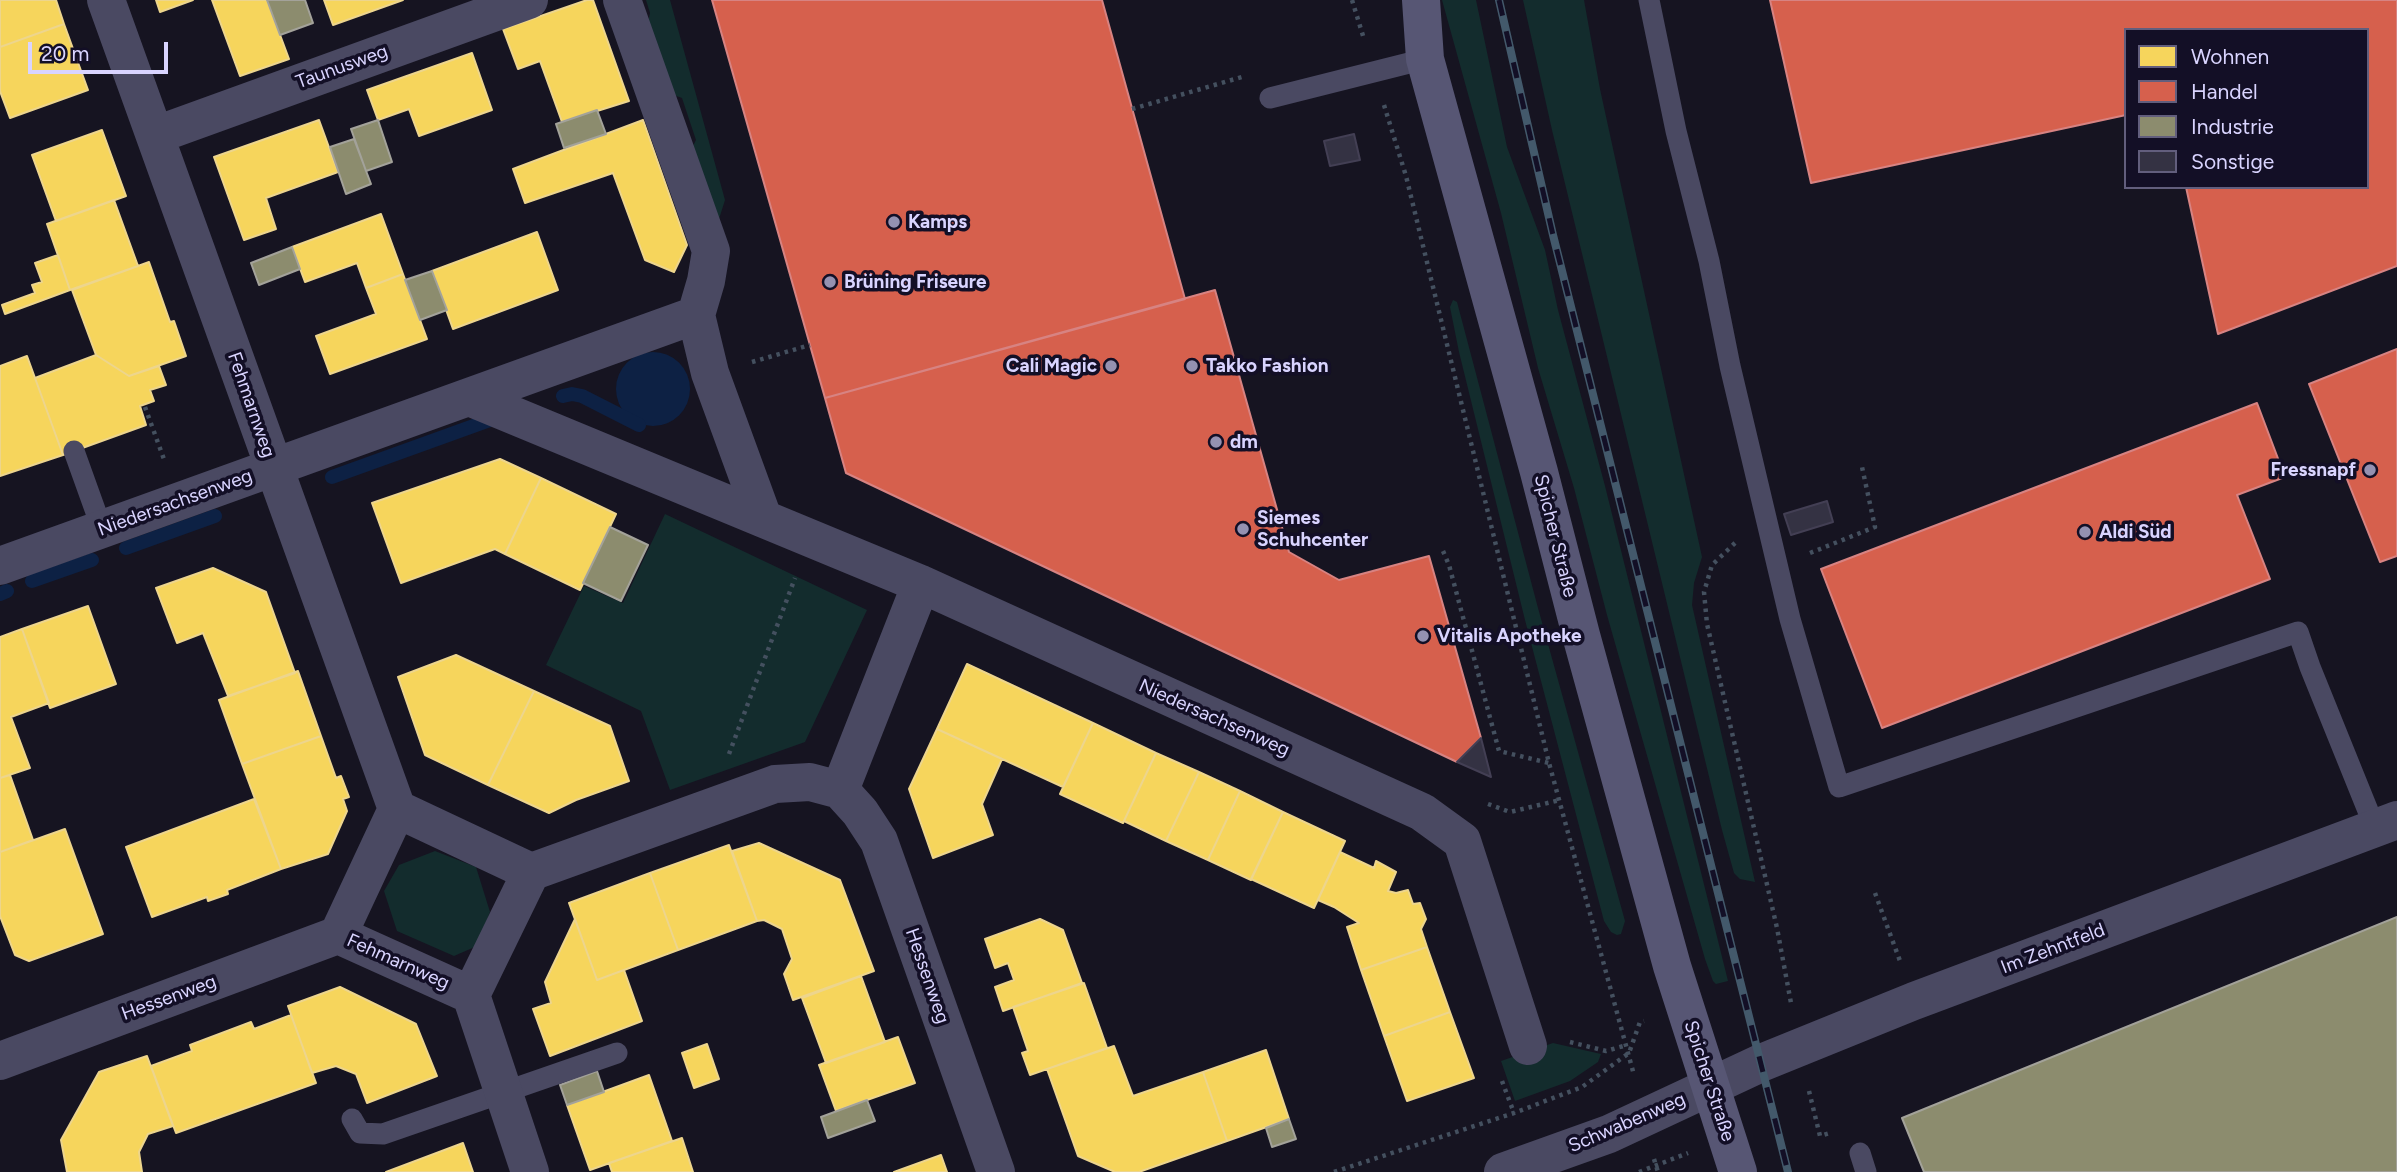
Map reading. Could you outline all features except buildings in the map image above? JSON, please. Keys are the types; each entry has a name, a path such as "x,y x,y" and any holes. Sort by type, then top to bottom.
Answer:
{"street":[{"name":"Fehmarnweg","path":"106,0 397,808 338,935 471,995"},
{"name":"Taunusweg","path":"156,135 529,0"},
{"path":"622,0 711,251 696,316 710,373 764,518"},
{"name":"Spicher Straße","path":"1397,0 1425,59 1686,1010 1738,1172"},
{"name":"Spicher Straße","path":"1420,0 1425,59"},
{"name":"Niedersachsenweg","path":"0,566 696,316"},
{"name":"Niedersachsenweg","path":"469,397 921,584 1422,813 1462,841 1528,1046"},
{"path":"397,808 531,872 775,784 810,782 840,790 921,584"},
{"name":"Hessenweg","path":"840,790 860,812 879,841 996,1172"},
{"name":"Im Zehntfeld","path":"1712,1086 1914,1001 2386,824"},
{"name":"Fehmarnweg","path":"530,1172 471,995 531,872"},
{"name":"Hessenweg","path":"0,1061 338,935"},
{"name":"Schwabenweg","path":"1503,1172 1609,1134 1712,1086"}],"lane":[{"path":"1649,0 1675,131 1709,261 1730,366 1790,619 1839,787 2298,632 2310,667 2386,824"},
{"path":"1269,98 1425,59"},
{"path":"74,452 102,529"},
{"path":"352,1119 360,1133 383,1134 617,1053"}],"path":[{"path":"1352,0 1406,176 1549,762 1629,1053 1658,1172"},
{"path":"1132,109 1247,75"},
{"path":"710,373 810,345"},
{"path":"145,407 166,463"},
{"path":"1778,566 1875,527 1862,467"},
{"path":"1768,522 1752,527 1712,565 1704,592 1707,624 1777,928 1820,1136 1848,1127 1863,1163"},
{"path":"709,807 810,538"},
{"path":"1443,551 1499,751 1549,762"},
{"path":"1875,893 1914,1001"},
{"path":"1334,1172 1582,1087 1629,1053 1640,1022 1686,1010"}],"green space":[{"path":"646,0 670,0 725,200 719,219 690,152 696,140 682,98 668,93 646,32 650,13"},
{"path":"1442,0 1476,0 1507,147 1545,250 1728,981 1716,984 1705,959 1538,368 1501,213"},
{"path":"1523,0 1584,0 1600,89 1702,557 1694,583 1692,605 1755,882 1740,879 1734,873 1722,830 1552,130"},
{"path":"1453,300 1457,302 1625,921 1621,934 1611,932 1604,921 1525,620 1459,352 1450,307"},
{"path":"665,514 867,610 805,742 670,790 641,711 546,665 584,586 623,603"},
{"path":"435,851 476,867 490,912 477,946 454,956 397,931 384,891 399,865"},
{"path":"1553,1043 1601,1054 1598,1062 1570,1081 1515,1101 1501,1061"}],"water":[{"path":"653,352 674,358 684,368 690,389 684,410 674,420 653,426 632,420 622,410 616,389 622,368 632,358"}],"waterway":[{"path":"563,396 582,396 639,425"},
{"path":"332,477 490,420"},
{"path":"126,548 215,516"},
{"path":"32,581 92,560"},
{"path":"0,594 7,591"}],"railway":[{"path":"1499,0 1553,235 1788,1172"}],"place":[{"name":"Kamps","path":"894,222"},
{"name":"Brüning Friseure","path":"830,282"},
{"name":"Cali Magic","path":"1111,366"},
{"name":"Takko Fashion","path":"1192,366"},
{"name":"dm","path":"1216,442"},
{"name":"Fressnapf","path":"2370,470"},
{"name":"Siemes Schuhcenter","path":"1243,529"},
{"name":"Aldi Süd","path":"2085,532"},
{"name":"Vitalis Apotheke","path":"1423,636"}]}
